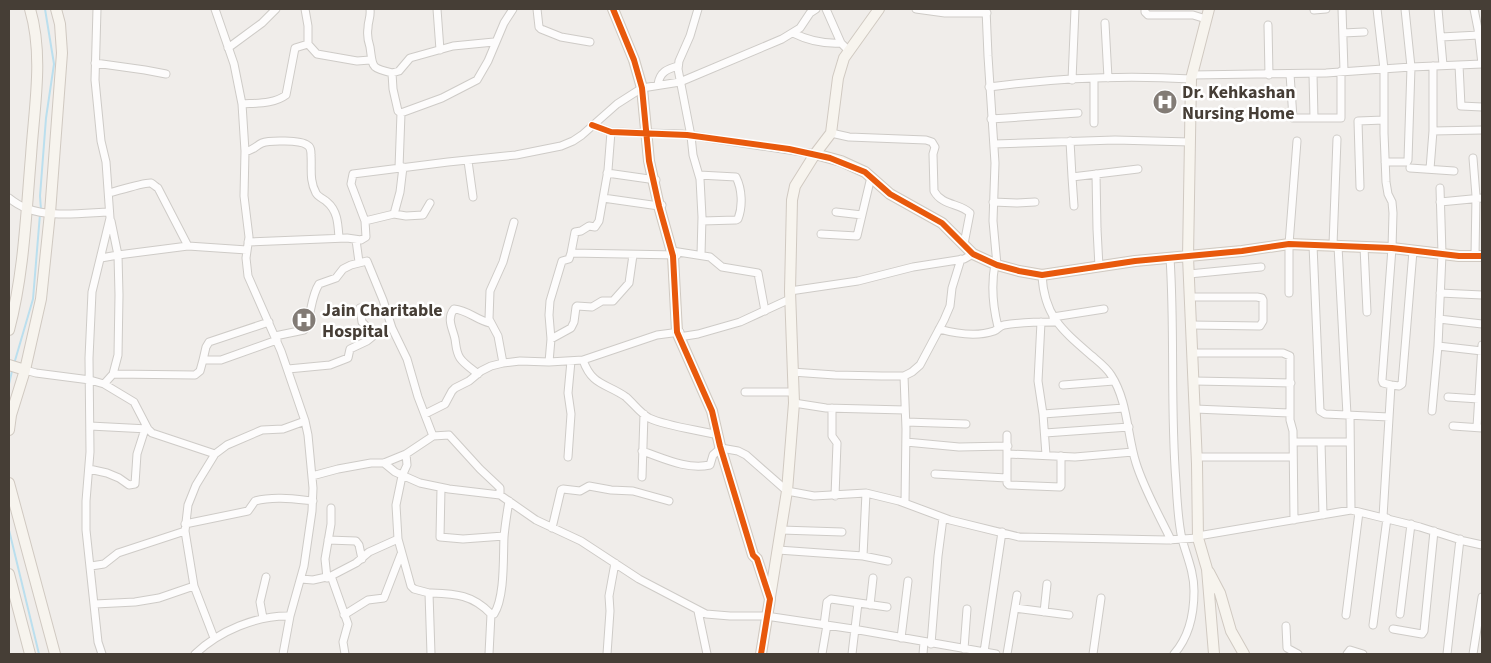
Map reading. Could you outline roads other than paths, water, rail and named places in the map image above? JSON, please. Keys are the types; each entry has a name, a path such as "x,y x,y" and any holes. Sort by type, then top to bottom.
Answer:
{"street":[{"path":"9,330 30,210 37,56 34,22 30,9"},
{"path":"9,430 41,299 46,212 62,53 60,24 56,9"},
{"path":"97,9 95,63 101,141 106,162 110,215 118,255 119,295 118,354 113,374 104,384"},
{"path":"215,9 236,72 242,104 248,276 276,338 305,421 312,476 313,501 301,579 290,616 283,654"},
{"path":"228,48 262,23 276,9"},
{"path":"305,9 308,26 308,44 316,54 357,61 370,60"},
{"path":"370,9 371,18 368,22 370,60 376,68 392,74 399,71 410,58 472,43 494,42"},
{"path":"438,9 440,50"},
{"path":"401,113 442,98 477,80 488,61 494,42 513,9"},
{"path":"537,9 539,27 541,29 561,36 590,42"},
{"path":"613,9 645,88"},
{"path":"620,9 639,57 645,88 655,180 675,253 681,334 712,411 723,448"},
{"path":"698,9 678,66 692,136 693,155 699,175 702,221 701,255"},
{"path":"248,242 338,238 361,240 366,237 365,221 351,184 353,174 516,155 561,146 578,138 616,104 645,88 658,84 680,82 775,42 803,26 808,16 816,9"},
{"path":"826,9 845,47"},
{"path":"761,654 787,491 794,403 790,295 792,200 795,186 815,154 831,134 838,78 845,47 879,9"},
{"path":"916,9 945,13 986,11 989,87 994,144 993,221 996,265 992,279 998,327"},
{"path":"1072,80 1075,9"},
{"path":"1145,9 1148,15 1193,16 1207,14 1192,77 1188,257 1197,457 1198,537 1207,569 1214,654"},
{"path":"1314,10 1326,9"},
{"path":"1290,74 1293,118 1341,117 1343,71 1342,9"},
{"path":"1377,9 1384,69 1385,162 1388,194 1392,202 1392,248 1383,384 1399,386 1402,384 1413,250"},
{"path":"1385,162 1407,162 1408,160 1411,67 1405,9"},
{"path":"1438,9 1443,65"},
{"path":"989,87 1036,81 1313,74 1482,64 1474,9"},
{"path":"1105,23 1108,78"},
{"path":"1268,25 1269,74"},
{"path":"1342,33 1364,32"},
{"path":"793,33 805,39 845,47"},
{"path":"1441,37 1479,35"},
{"path":"242,104 268,102 286,95 295,48 308,44"},
{"path":"95,63 166,74"},
{"path":"1460,65 1461,106 1482,107"},
{"path":"658,84 663,72 678,66"},
{"path":"1430,169 1433,66"},
{"path":"392,74 396,105 398,112 401,113 400,192 394,214"},
{"path":"1313,74 1314,118"},
{"path":"1094,79 1094,124"},
{"path":"991,119 1078,113"},
{"path":"1360,187 1358,121 1384,120"},
{"path":"592,125 601,130 611,132 663,133 692,136 815,154 850,165 871,176 890,194 942,223 973,254 996,265 1042,275 1135,261 1188,257 1288,244 1392,248 1479,256 1479,198 1473,158"},
{"path":"1432,131 1482,130"},
{"path":"549,362 551,338 550,301 562,261 569,259 575,232 597,225 607,173 611,132"},
{"path":"831,134 849,137 926,140 932,142 935,147 932,154 934,191 936,195 944,201 965,209 970,213 964,244"},
{"path":"1337,139 1336,245 1350,442 1350,510"},
{"path":"994,144 1115,140 1190,142"},
{"path":"245,151 254,150 262,143 270,141 305,143 309,145 311,152 310,174 315,192 331,205 335,211 338,238"},
{"path":"1070,141 1074,206"},
{"path":"1289,293 1288,244 1297,141"},
{"path":"468,161 473,197"},
{"path":"1072,177 1138,168"},
{"path":"1410,168 1454,171"},
{"path":"607,173 655,180"},
{"path":"1096,174 1099,266"},
{"path":"699,175 736,177 741,205 738,219 736,220 702,221"},
{"path":"821,234 857,236 871,176"},
{"path":"109,193 143,184 150,183 154,185 158,188 188,246"},
{"path":"1432,410 1438,346 1442,254 1440,188"},
{"path":"9,198 30,210 110,215"},
{"path":"602,198 661,205"},
{"path":"1440,202 1479,198"},
{"path":"993,202 1035,202"},
{"path":"365,221 394,214 406,216 423,215 430,203"},
{"path":"836,212 862,215"},
{"path":"102,654 98,642 86,530 86,501 89,469 89,358 92,292 110,215"},
{"path":"503,363 498,336 490,323 490,291 503,262 514,222"},
{"path":"356,240 359,262"},
{"path":"1313,245 1320,374 1320,411 1325,414 1389,417"},
{"path":"101,258 188,246 247,250"},
{"path":"1364,247 1367,312"},
{"path":"570,253 633,255 675,253 710,257 722,267 758,273 765,311"},
{"path":"425,414 445,404 452,391 491,366 520,361 583,360 657,334 681,334 717,329 765,311 790,295 851,283 913,267 961,259 973,254"},
{"path":"551,338 572,328 575,309 578,306 592,307 602,301 613,301 631,277 633,255"},
{"path":"1170,258 1176,482 1182,539 1192,571 1194,591 1193,608 1188,629 1181,646 1174,654"},
{"path":"792,372 904,376 920,365 939,329 950,306 952,288 961,259"},
{"path":"204,360 221,360 276,338 304,330 309,320 313,298 319,284 336,278 344,269 365,260 369,264 392,328 407,359 418,398 433,436"},
{"path":"1189,274 1261,267"},
{"path":"1042,275 1044,293 1054,319 1104,366 1114,381 1124,408 1137,466 1171,540"},
{"path":"1440,293 1482,295"},
{"path":"1190,297 1257,297 1263,300 1263,321 1260,326 1191,325"},
{"path":"288,369 330,365 348,358 350,349 372,337 368,328 362,322 360,308"},
{"path":"478,374 461,360 458,354 450,327 452,310 458,309 475,319 490,323"},
{"path":"939,329 956,334 969,334 996,330 998,327 1023,322 1041,322 1104,309"},
{"path":"1439,320 1482,324"},
{"path":"113,374 195,376 200,371 206,346 209,342 269,322"},
{"path":"1041,322 1038,381 1046,455"},
{"path":"681,334 714,402 723,448 753,555 757,559 770,599"},
{"path":"1453,426 1480,428 1479,399 1482,345"},
{"path":"1438,346 1482,351"},
{"path":"1193,353 1287,354 1291,358 1290,413 1294,442 1294,520"},
{"path":"583,360 587,372 592,377 627,398 651,419 718,435"},
{"path":"568,457 571,414 568,393 571,361"},
{"path":"9,365 36,373 90,380 104,384 134,402 146,429 137,454 135,484 129,485 116,476 89,469"},
{"path":"904,376 906,422 905,503"},
{"path":"1062,385 1114,381"},
{"path":"1194,381 1291,383"},
{"path":"1373,625 1384,518 1391,385"},
{"path":"745,392 793,392"},
{"path":"1448,397 1479,399"},
{"path":"794,403 832,408 905,410"},
{"path":"832,408 832,436 837,443 835,496"},
{"path":"1043,414 1124,408"},
{"path":"1195,408 1290,413"},
{"path":"642,476 644,414"},
{"path":"214,638 194,586 185,527 188,504 196,485 215,454 226,444 252,433 267,429 283,429 305,421"},
{"path":"906,422 966,424"},
{"path":"90,426 146,429 162,438 215,454"},
{"path":"1045,433 1129,427"},
{"path":"1007,435 1007,483 1009,485 1060,487 1061,456"},
{"path":"312,476 371,463 384,463 406,454 433,436 449,436 498,486 500,495"},
{"path":"906,442 959,447 1008,446"},
{"path":"1294,442 1350,442"},
{"path":"1321,442 1323,515"},
{"path":"642,451 686,466 710,466 716,451 723,448 742,452 787,491 814,496 866,493 905,503 943,518 1019,537 1171,540 1198,537 1350,510 1410,524 1482,545"},
{"path":"1008,454 1075,457 1133,452"},
{"path":"406,454 407,465 402,476 396,505 398,539 411,586 414,589 429,593 461,595 483,606 491,614 489,654"},
{"path":"1197,457 1293,457"},
{"path":"384,463 402,476 420,483 441,488 500,495 524,513 581,541 646,583 698,611 716,615 766,616 855,629 996,654"},
{"path":"935,474 1007,478"},
{"path":"9,483 55,654"},
{"path":"552,528 563,488 580,491 588,486 610,490 633,491 669,501"},
{"path":"441,488 440,537 463,539 504,536"},
{"path":"863,556 866,493"},
{"path":"91,566 104,564 118,553 185,527 248,511 254,501 279,498 313,501"},
{"path":"491,614 494,614 496,611 503,578 504,536 509,501"},
{"path":"331,508 325,559 329,577 348,624 342,642 345,654"},
{"path":"1346,615 1360,512"},
{"path":"923,654 928,643 943,518"},
{"path":"1400,614 1410,524"},
{"path":"781,530 842,532"},
{"path":"1393,629 1423,633 1434,531"},
{"path":"982,653 1002,532"},
{"path":"301,579 313,580 329,577 356,563 369,552 398,539"},
{"path":"1447,654 1460,539"},
{"path":"328,540 358,542 362,558"},
{"path":"778,550 863,556 888,561"},
{"path":"344,615 368,600 384,598 401,554"},
{"path":"607,654 610,611 609,596 614,562"},
{"path":"1207,569 1220,593 1231,631 1244,654"},
{"path":"9,574 30,654"},
{"path":"263,618 260,602 266,577"},
{"path":"870,605 873,578"},
{"path":"901,638 908,581"},
{"path":"1044,612 1047,584"},
{"path":"95,604 135,602 160,598 194,586"},
{"path":"429,593 431,654"},
{"path":"1007,654 1017,595"},
{"path":"1473,654 1482,597"},
{"path":"1092,654 1101,598"},
{"path":"822,654 829,599 886,607"},
{"path":"852,654 858,603"},
{"path":"1015,608 1069,615"},
{"path":"964,649 968,609"},
{"path":"698,611 707,654"},
{"path":"195,654 214,638 263,618 290,616"},
{"path":"1286,626 1286,648 1298,654"},
{"path":"1347,654 1351,650 1363,654"}],"waterway":[{"path":"41,210 40,196 46,118 54,64 45,9"},
{"path":"14,364 33,299 40,214"},
{"path":"9,384 12,371"},
{"path":"9,530 39,654"}],"place":[{"name":"Dr. Kehkashan Nursing Home","path":"1165,102"},
{"name":"Jain Charitable Hospital","path":"304,320"}]}
